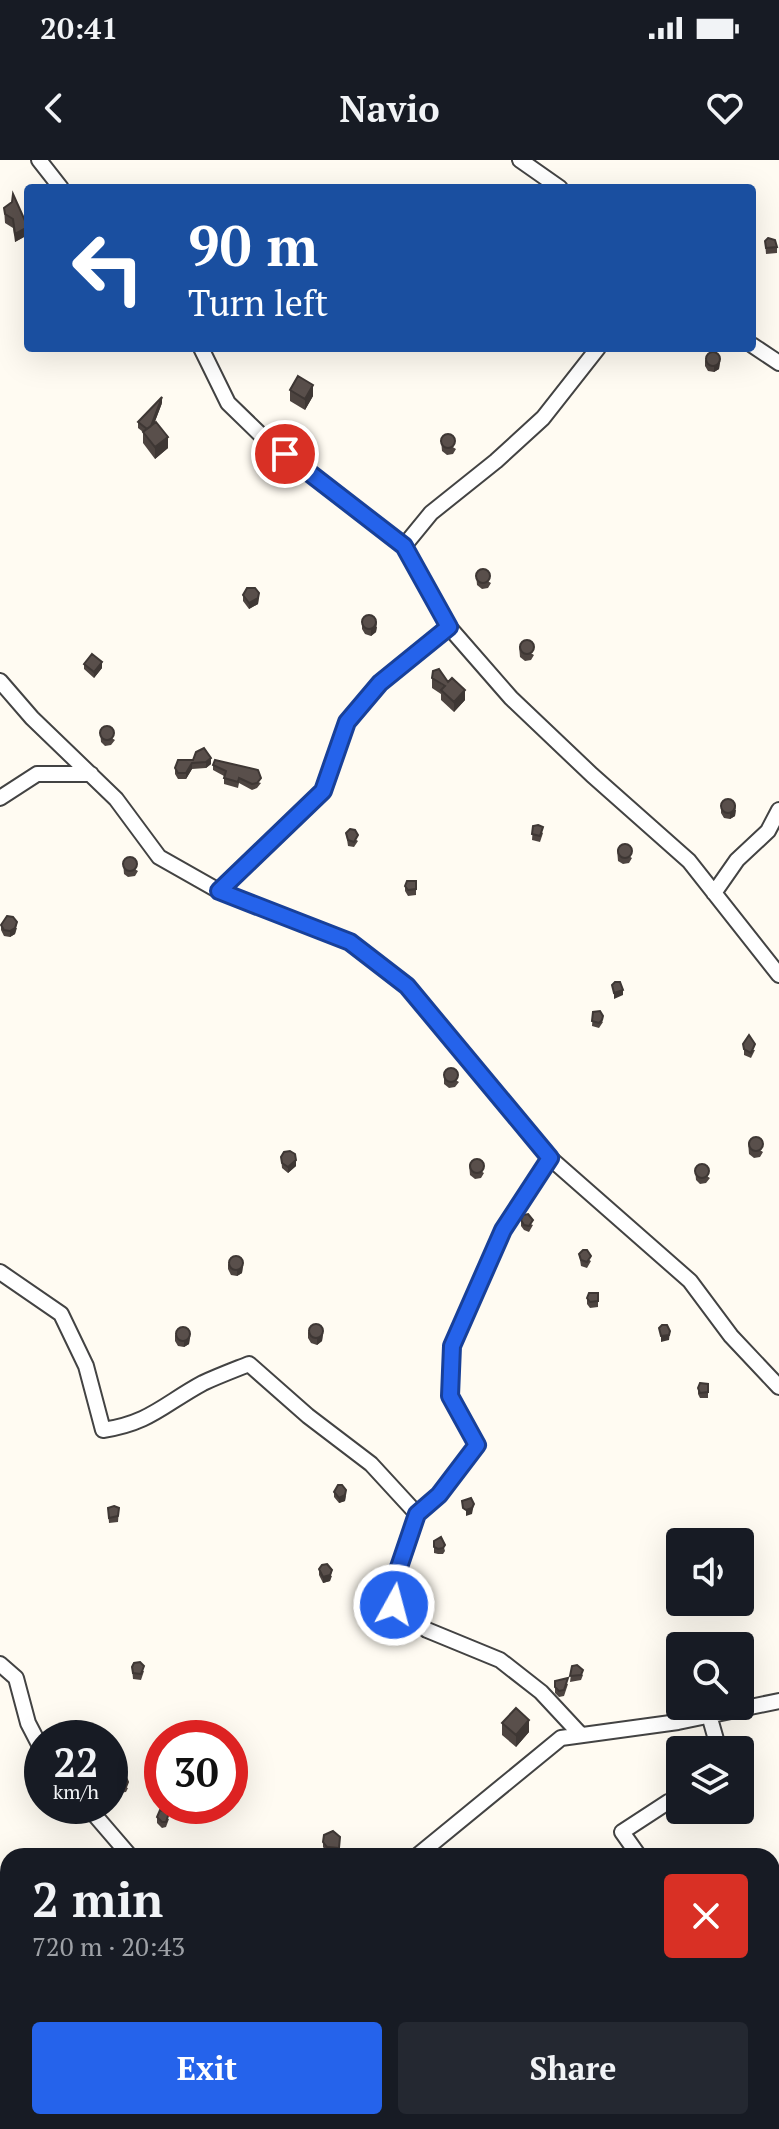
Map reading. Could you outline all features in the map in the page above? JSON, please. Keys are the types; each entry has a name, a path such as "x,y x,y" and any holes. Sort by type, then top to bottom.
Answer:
{"street":[{"path":"39,160 58,184"},
{"path":"520,160 554,184"},
{"path":"756,348 779,363"},
{"path":"203,352 228,403 261,435 404,546 449,627 511,698 689,861 779,975"},
{"path":"404,546 431,513 543,418 595,352"},
{"path":"0,681 32,718 116,799 159,857 219,891 350,942 407,986 550,1158 690,1281 731,1336 779,1386"},
{"path":"0,798 37,774 91,774"},
{"path":"714,893 737,860 768,831 779,810"},
{"path":"550,1158 503,1230 452,1346 450,1396 477,1445 439,1495 417,1514 396,1576 394,1605 427,1630 500,1660 541,1692 581,1735"},
{"path":"0,1272 61,1314 86,1366 103,1430 130,1426 169,1406 203,1383 249,1364 308,1416 371,1464 417,1514"},
{"path":"0,1664 16,1678 27,1720"},
{"path":"754,1706 779,1701"},
{"path":"434,1848 561,1738 677,1720"},
{"path":"633,1848 622,1832 666,1803"},
{"path":"102,1824 123,1848"}],"lane":[{"path":"219,891 323,791 347,722 380,683 449,627"}],"building":[{"path":"13,194 24,219 24,229 15,234 13,219 5,214 4,208 12,202"},
{"path":"768,238 775,240 777,247 766,248"},
{"path":"713,352 720,359 713,366 706,359"},
{"path":"298,376 313,385 305,399 290,390"},
{"path":"162,397 151,426 147,429 138,422"},
{"path":"156,422 168,437 155,447 143,432"},
{"path":"448,434 455,441 448,448 441,441"},
{"path":"483,569 490,576 483,583 476,576"},
{"path":"247,588 255,588 259,593 258,598 249,603 243,595"},
{"path":"369,615 376,622 369,629 362,622"},
{"path":"527,640 534,647 527,654 520,647"},
{"path":"92,654 102,662 94,672 84,664"},
{"path":"439,669 448,682 452,678 465,690 454,702 441,690 445,686 432,678 433,671"},
{"path":"107,726 114,733 107,740 100,733"},
{"path":"204,748 211,758 206,762 192,763 186,773 178,773 175,768 178,760 193,760 196,752"},
{"path":"215,760 258,770 261,778 252,784 239,778 238,782 224,778 226,771 213,765"},
{"path":"728,799 735,806 728,813 721,806"},
{"path":"533,826 543,827 540,836 532,834"},
{"path":"350,829 358,835 354,842 348,840 346,833"},
{"path":"625,844 632,851 625,858 618,851"},
{"path":"130,857 137,864 130,871 123,864"},
{"path":"407,881 416,881 416,889 408,890 405,886"},
{"path":"7,916 17,922 10,931 4,930 1,925"},
{"path":"620,982 623,990 614,993 612,985"},
{"path":"600,1011 602,1020 599,1023 592,1021 593,1012"},
{"path":"749,1035 755,1044 751,1053 744,1049 743,1044"},
{"path":"451,1068 458,1075 451,1082 444,1075"},
{"path":"756,1137 763,1144 756,1151 749,1144"},
{"path":"284,1152 295,1154 296,1160 288,1167 282,1163 281,1157"},
{"path":"477,1159 484,1166 477,1173 470,1166"},
{"path":"702,1164 709,1171 702,1178 695,1171"},
{"path":"528,1214 533,1220 529,1226 521,1220 523,1215"},
{"path":"583,1250 591,1256 587,1262 581,1260 579,1254"},
{"path":"236,1256 243,1263 236,1270 229,1263"},
{"path":"589,1293 598,1293 598,1301 590,1302 587,1298"},
{"path":"316,1324 323,1331 316,1338 309,1331"},
{"path":"667,1325 669,1335 661,1336 659,1328"},
{"path":"183,1327 190,1334 183,1341 176,1334"},
{"path":"700,1383 708,1384 708,1392 700,1393"},
{"path":"338,1485 346,1490 345,1495 339,1498 334,1492"},
{"path":"471,1498 474,1504 466,1510 462,1501"},
{"path":"108,1508 119,1508 118,1516 109,1518"},
{"path":"441,1537 445,1545 438,1549 434,1547 434,1541"},
{"path":"327,1564 332,1570 330,1575 323,1577 319,1569"},
{"path":"140,1662 144,1666 141,1674 133,1673 134,1663"},
{"path":"577,1665 583,1670 581,1675 570,1676 572,1666"},
{"path":"568,1678 564,1690 559,1691 555,1687 555,1681"},
{"path":"516,1708 529,1720 516,1735 502,1723"},
{"path":"333,1831 340,1837 339,1848 327,1847 323,1842 324,1835"}],"route":[{"path":"285,454 404,546 449,627 380,683 347,722 323,791 219,891 350,942 407,986 550,1158 503,1230 452,1346 450,1396 477,1445 439,1495 417,1514 396,1576 394,1605"}]}
